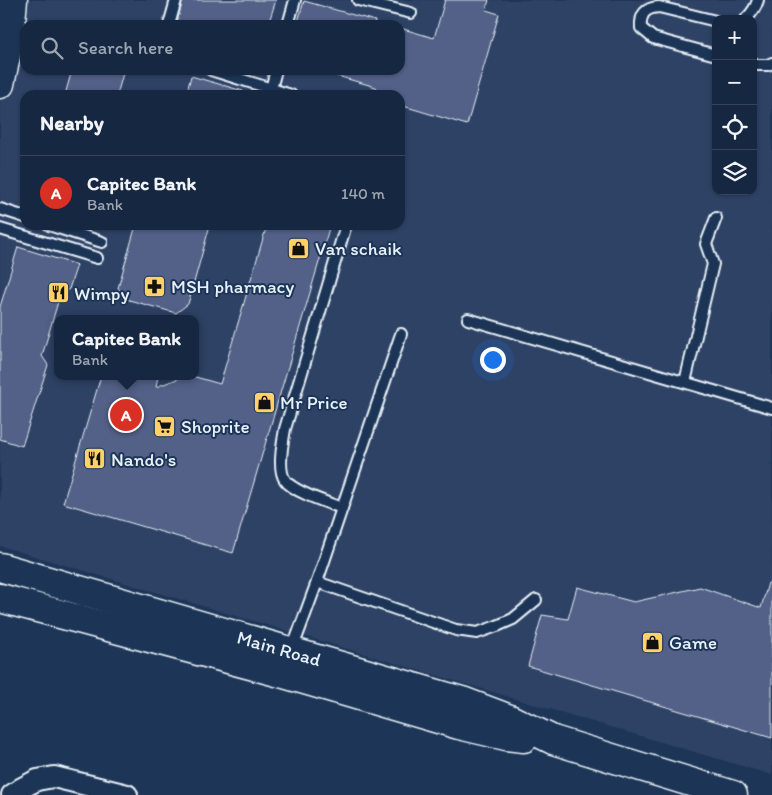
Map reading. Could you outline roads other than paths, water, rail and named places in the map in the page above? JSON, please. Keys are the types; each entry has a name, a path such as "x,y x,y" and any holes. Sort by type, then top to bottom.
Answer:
{"main road":[{"path":"0,84 9,42 13,0"},
{"name":"Main Road","path":"0,567 288,663 460,725 506,736 553,740 733,795"},
{"name":"Main Road","path":"0,598 288,663"}],"street":[{"path":"12,795 36,780 54,777 127,795"}],"lane":[{"path":"170,20 176,0"},
{"path":"289,20 294,0"},
{"path":"358,0 412,14"},
{"path":"750,15 758,0"},
{"path":"712,20 659,7 651,8 644,12 640,21 641,28 653,38 712,54"},
{"path":"757,64 768,65 772,63"},
{"path":"227,75 274,90"},
{"path":"271,89 275,75"},
{"path":"0,209 20,215"},
{"path":"685,382 713,264 706,244 716,218"},
{"path":"0,229 97,258"},
{"path":"65,230 102,242"},
{"path":"342,508 298,490 285,480 281,467 281,450 285,429 345,230"},
{"path":"468,319 772,408"},
{"path":"288,663 401,334"},
{"path":"317,582 456,630 476,633 513,619 536,600"}],"place":[{"name":"Van schaik","path":"299,248"},
{"name":"MSH pharmacy","path":"155,286"},
{"name":"Wimpy","path":"58,293"},
{"name":"Mr Price","path":"264,402"},
{"name":"Capitec Bank","path":"126,415"},
{"name":"Shoprite","path":"165,426"},
{"name":"Nando's","path":"95,459"},
{"name":"Game","path":"653,642"}]}
